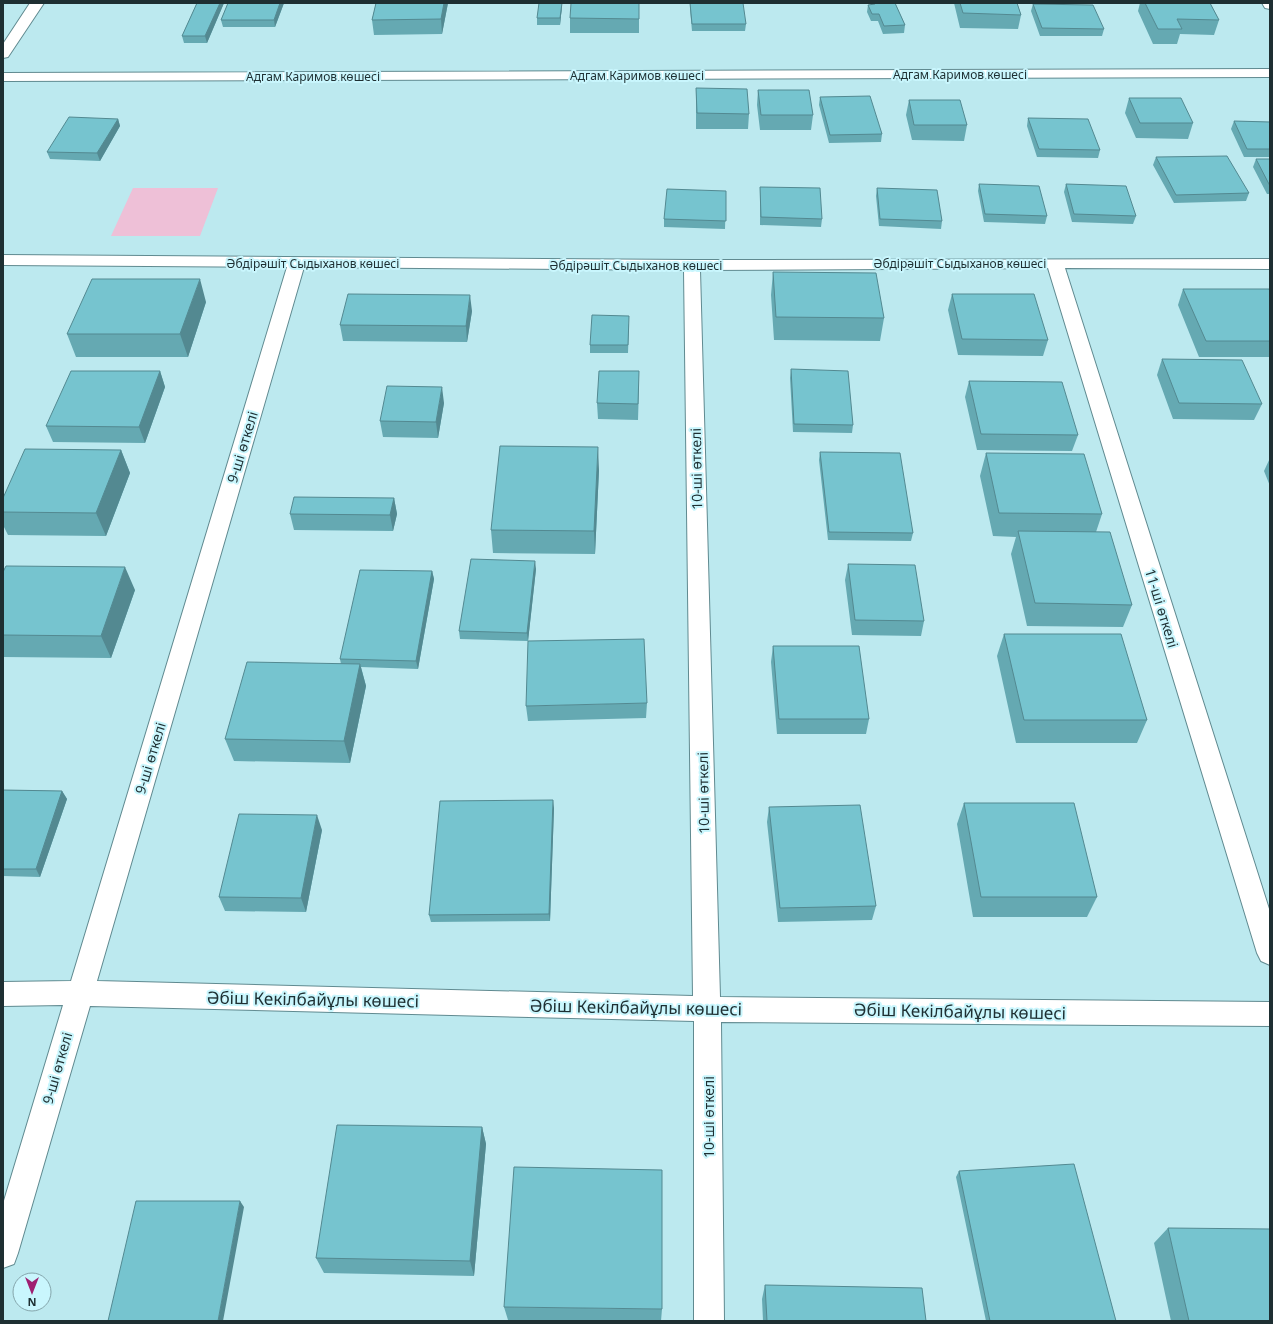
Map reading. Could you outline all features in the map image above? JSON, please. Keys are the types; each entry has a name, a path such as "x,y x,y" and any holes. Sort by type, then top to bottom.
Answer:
{"street":[{"path":"3,54 37,3"},
{"name":"Адгам Каримов көшесі","path":"3,77 1270,73"},
{"name":"Әбдірәшіт Сыдыханов көшесі","path":"3,260 692,266 1055,263 1270,264"},
{"name":"9-ші өткелі","path":"3,1253 79,993 298,263"},
{"name":"11-ші өткелі","path":"1055,263 1270,953"},
{"name":"10-ші өткелі","path":"692,266 707,1009 709,1321"},
{"name":"Әбіш Кекілбайұлы көшесі","path":"3,994 79,993 707,1009 1270,1014"}],"shaded area":[{"path":"133,188 218,188 200,236 111,236"}],"building":[{"path":"197,3 220,3 205,36 182,36"},
{"path":"228,3 280,3 274,20 221,20"},
{"path":"376,3 444,3 441,19 372,20"},
{"path":"539,3 562,3 560,18 537,18"},
{"path":"571,3 639,3 639,19 570,18"},
{"path":"690,3 743,3 746,24 692,24"},
{"path":"874,3 895,3 905,25 884,26 879,14 872,14 868,5 875,4"},
{"path":"960,3 1017,3 1021,15 963,13"},
{"path":"1145,3 1210,3 1219,20 1177,19 1182,29 1158,29"},
{"path":"1033,4 1093,5 1104,29 1042,28"},
{"path":"696,88 747,89 749,114 697,113"},
{"path":"758,90 809,90 813,115 761,115"},
{"path":"870,96 882,134 830,135 820,97"},
{"path":"1129,98 1181,98 1193,123 1140,123"},
{"path":"909,100 960,100 967,125 914,125"},
{"path":"69,117 118,119 97,153 47,152"},
{"path":"1028,118 1088,119 1100,150 1039,149"},
{"path":"1234,121 1270,122 1270,149 1247,149"},
{"path":"1227,156 1249,193 1176,195 1156,157"},
{"path":"1256,159 1270,159 1270,186"},
{"path":"979,184 1039,186 1047,216 985,214"},
{"path":"1066,184 1126,186 1136,216 1074,214"},
{"path":"760,187 820,188 822,219 761,217"},
{"path":"877,188 937,190 942,221 880,219"},
{"path":"667,189 726,191 726,221 664,219"},
{"path":"773,272 876,273 884,318 776,317"},
{"path":"92,279 200,279 180,334 67,334"},
{"path":"1183,289 1269,289 1270,341 1206,341"},
{"path":"348,294 470,295 466,326 340,325"},
{"path":"952,294 1034,294 1048,340 962,339"},
{"path":"592,315 629,316 628,345 590,345"},
{"path":"1162,359 1242,360 1262,404 1179,403"},
{"path":"791,369 848,371 853,425 794,424"},
{"path":"71,371 160,371 139,427 46,426"},
{"path":"599,371 639,371 638,404 597,403"},
{"path":"969,381 1062,382 1078,435 981,434"},
{"path":"387,386 442,387 436,422 380,421"},
{"path":"500,446 598,447 594,531 491,530"},
{"path":"25,449 121,450 96,513 3,512 3,498"},
{"path":"820,452 900,453 913,533 829,532"},
{"path":"986,453 1084,454 1102,514 999,513"},
{"path":"294,497 394,498 390,515 290,514"},
{"path":"1018,531 1110,532 1132,605 1035,603"},
{"path":"471,559 535,561 527,633 459,631"},
{"path":"848,564 915,565 924,621 855,620"},
{"path":"6,566 125,567 101,636 3,635 3,572"},
{"path":"360,570 432,571 416,661 340,659"},
{"path":"1004,634 1121,634 1147,720 1024,720"},
{"path":"644,639 647,703 526,706 528,641"},
{"path":"773,646 859,646 869,719 779,719"},
{"path":"247,662 360,664 344,741 225,739"},
{"path":"3,790 62,791 36,869 3,869"},
{"path":"553,800 549,914 429,915 440,801"},
{"path":"964,803 1074,803 1097,897 981,897"},
{"path":"860,805 876,906 780,908 769,807"},
{"path":"239,814 317,815 301,898 219,897"},
{"path":"337,1125 482,1127 470,1261 316,1258"},
{"path":"1074,1164 1116,1321 990,1321 959,1171"},
{"path":"514,1167 662,1170 662,1309 504,1307"},
{"path":"136,1201 240,1201 218,1321 108,1321"},
{"path":"1168,1228 1270,1229 1270,1321 1189,1321"},
{"path":"765,1285 922,1288 926,1321 767,1321"}]}
